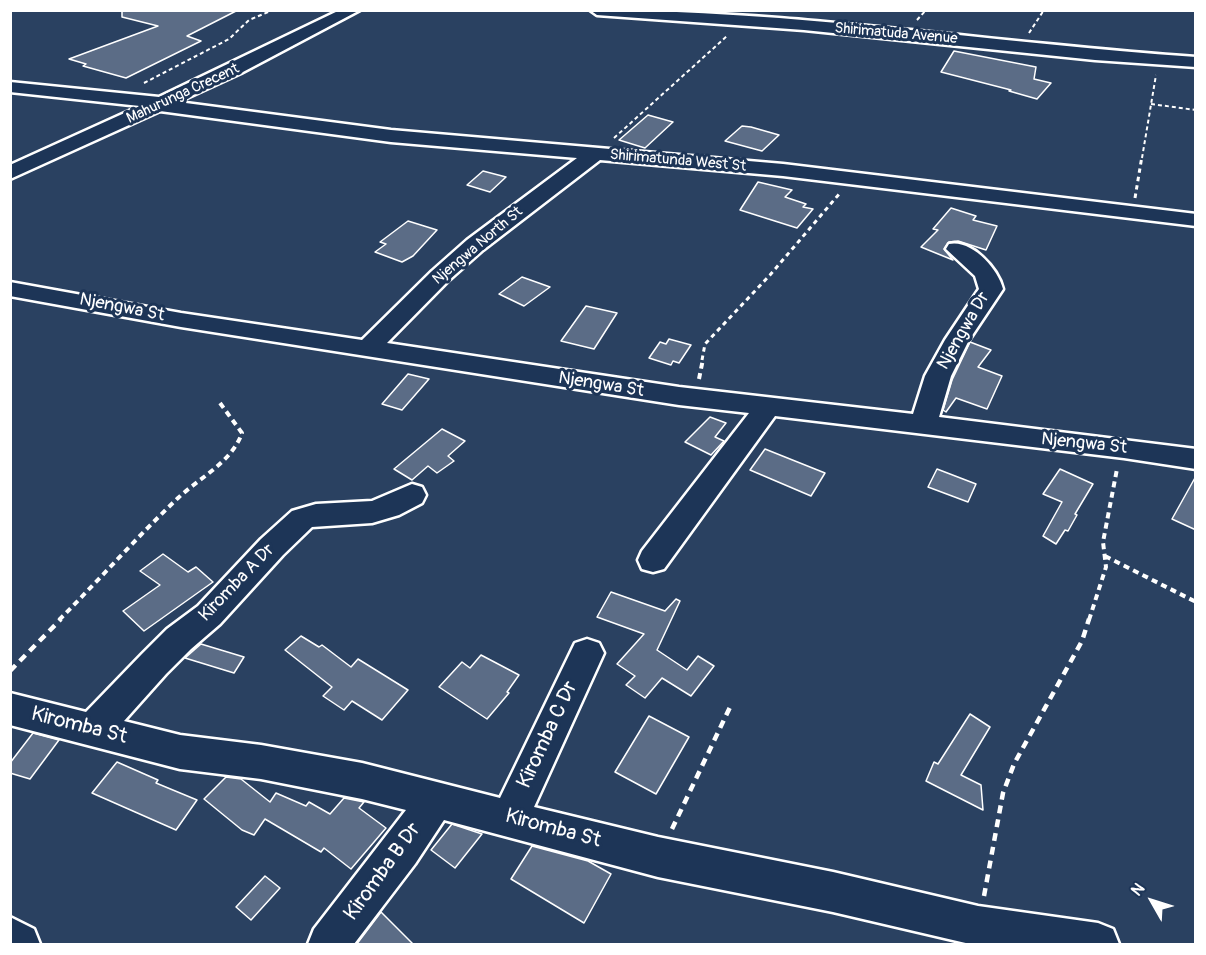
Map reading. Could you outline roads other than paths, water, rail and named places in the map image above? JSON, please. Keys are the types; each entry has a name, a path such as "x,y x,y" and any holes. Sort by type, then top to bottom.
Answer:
{"street":[{"name":"Mahurunga Crecent","path":"10,173 161,104 353,10"},
{"name":"Shirimatuda Avenue","path":"597,10 903,34 1196,62"},
{"name":"Shirimatunda West St","path":"10,87 161,104 391,136 707,162 1196,220"},
{"name":"Njengwa North St","path":"369,347 440,276 475,245 595,154"},
{"name":"Njengwa Dr","path":"923,426 938,376 957,340 991,290 990,280 983,271 957,249"},
{"name":"Njengwa St","path":"10,289 181,320 695,398 1124,448 1196,459"},
{"path":"653,560 767,408"},
{"name":"Kiromba A Dr","path":"93,730 154,664 179,639 209,615 297,523 316,515 372,512 389,507 412,495"},
{"name":"Kiromba C Dr","path":"510,818 587,653"},
{"name":"Kiromba St","path":"10,709 180,752 261,762 362,781 658,857 833,892 978,926 1098,945"},
{"name":"Kiromba B Dr","path":"329,945 401,850 436,799"},
{"path":"10,937 19,945"}]}
